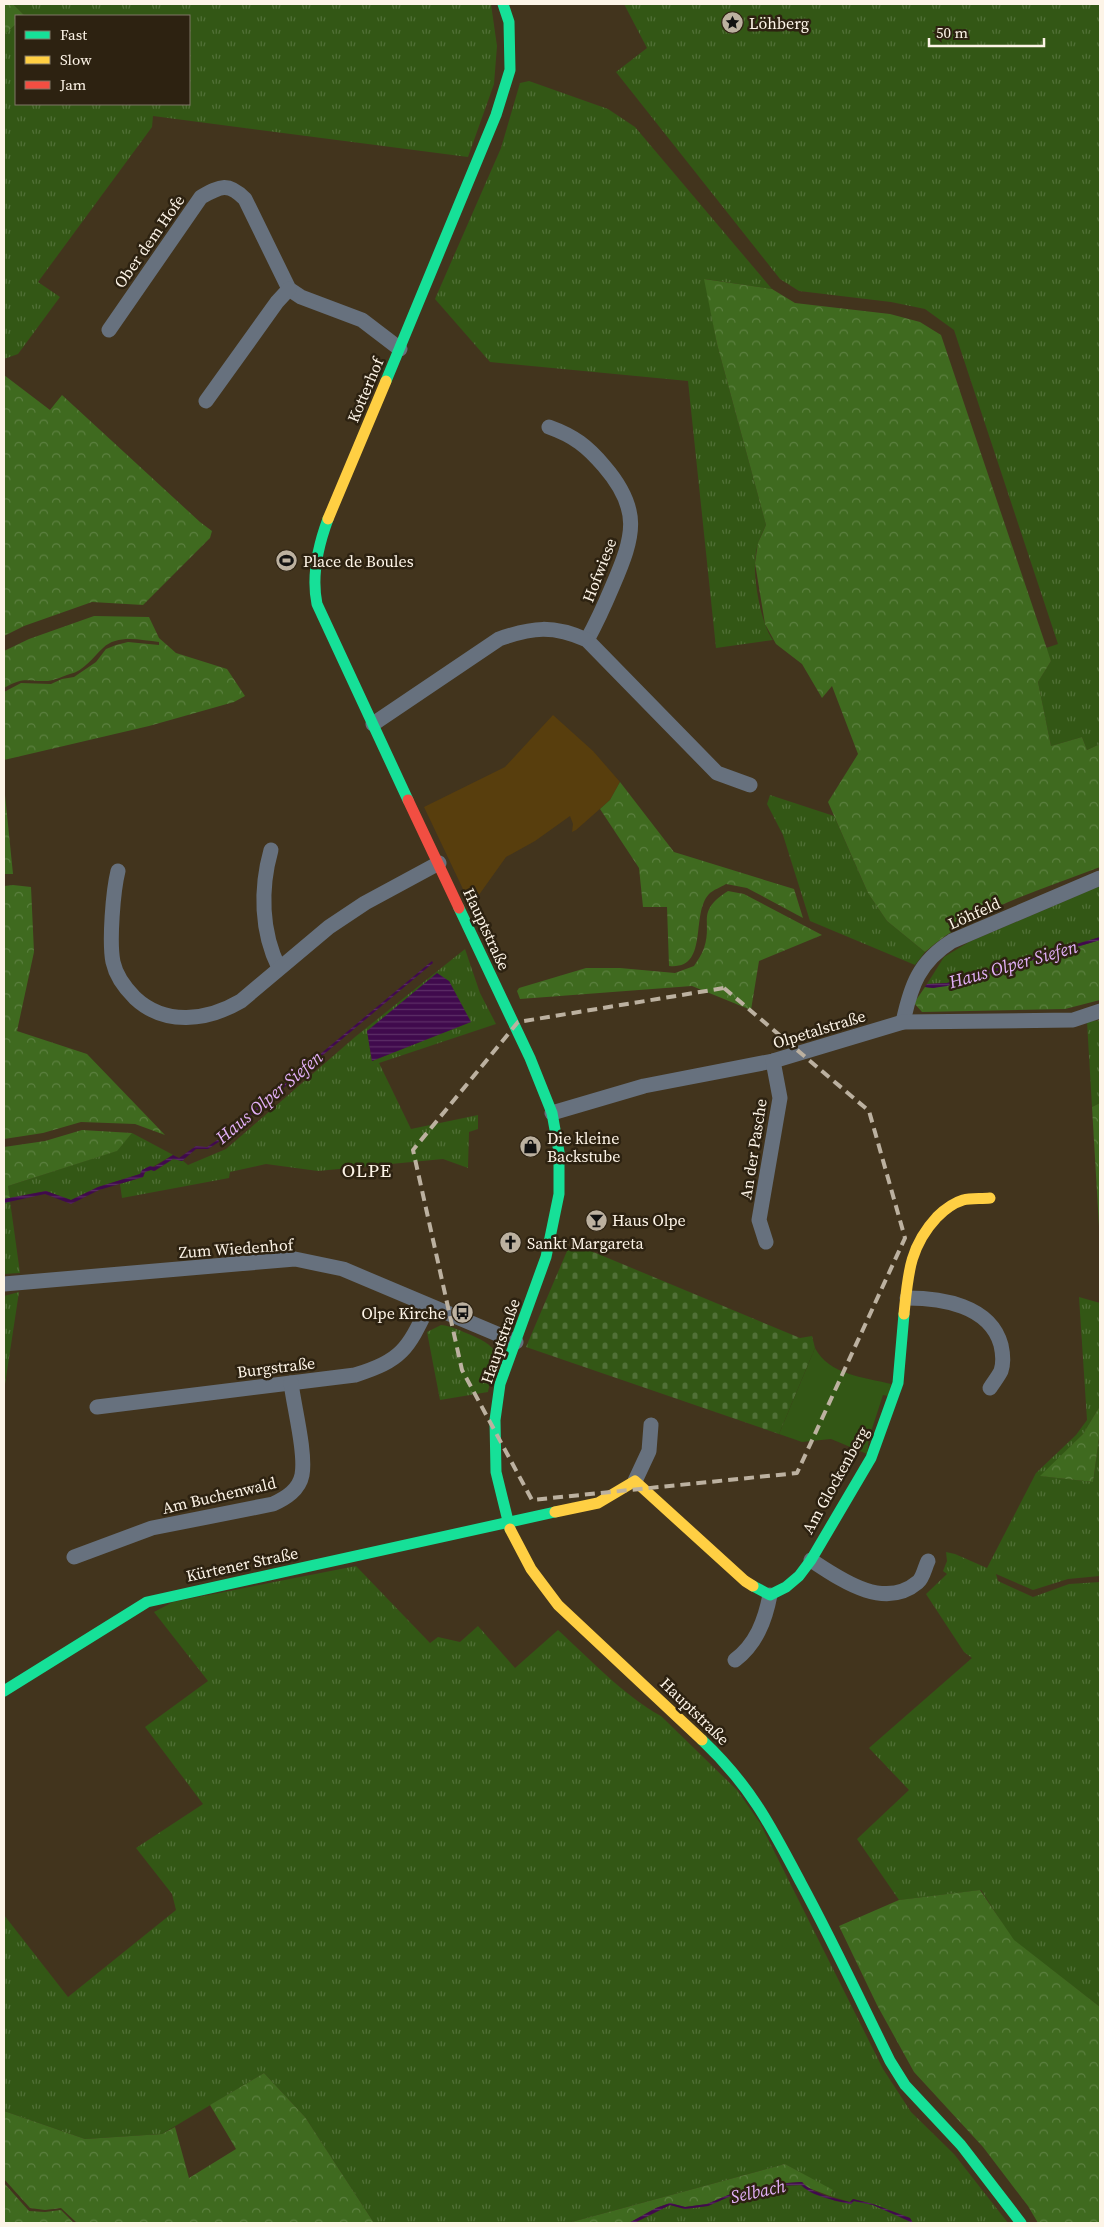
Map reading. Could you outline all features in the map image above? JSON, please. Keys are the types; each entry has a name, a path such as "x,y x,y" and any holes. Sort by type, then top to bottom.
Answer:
{"street":[{"name":"Kotterhof","path":"373,724 326,626 316,596 316,556 333,505 477,166 510,70 509,22 503,4"},
{"name":"Ober dem Hofe","path":"109,330 201,197 218,187 234,188 245,199 289,289"},
{"path":"206,401 277,302 289,289 301,297 362,320 400,349"},
{"name":"Hofwiese","path":"549,427 571,434 592,452 612,475 630,511 631,533 626,554 597,623 586,640"},
{"path":"373,724 499,639 523,630 547,628 567,631 586,640 717,774 750,785"},
{"name":"Hauptstraße","path":"373,724 530,1058 552,1113 559,1152 559,1194 544,1265 500,1384 495,1420 496,1472 508,1524 531,1568 558,1605 718,1756 745,1786 762,1810 810,1899 890,2061 905,2085 961,2146 1021,2223"},
{"path":"271,850 266,869 264,928 270,949 279,968"},
{"path":"118,871 114,887 113,962 128,990 140,1002 173,1018 208,1016 224,1011 241,1002 329,927 365,903 439,863"},
{"name":"Löhfeld","path":"903,1022 910,992 920,971 934,953 952,941 1100,878"},
{"name":"Olpetalstraße","path":"552,1113 644,1086 773,1061 903,1022 1073,1020 1100,1011"},
{"name":"An der Pasche","path":"766,1242 759,1220 780,1098 773,1061"},
{"name":"Am Glockenberg","path":"770,1596 786,1587 799,1576 811,1560 871,1458 884,1427 898,1383 913,1253 926,1229 946,1208 962,1200 990,1198"},
{"name":"Zum Wiedenhof","path":"4,1284 295,1259 343,1269 428,1307 516,1342"},
{"path":"907,1298 931,1298 952,1302 968,1308 990,1325 999,1339 1004,1356 1001,1371 990,1388"},
{"name":"Burgstraße","path":"96,1407 355,1375 379,1367 396,1358 411,1342 428,1307"},
{"name":"Am Buchenwald","path":"74,1557 152,1528 273,1504 287,1497 302,1476 302,1462 291,1383"},
{"path":"508,1524 598,1503 635,1481 649,1451 651,1425"},
{"path":"635,1481 745,1581 770,1596 766,1617 758,1632 747,1651 735,1660"},
{"name":"Kürtener Straße","path":"4,1691 106,1626 148,1602 176,1594 508,1524"},
{"name":"Am Glockenberg","path":"811,1560 858,1588 888,1593 904,1591 919,1581 928,1561"}],"highlighted area":[{"path":"724,988 869,1111 905,1238 797,1473 532,1500 462,1370 413,1150 518,1022"}],"shaded area":[{"path":"553,715 593,751 620,782 610,800 576,830 572,832 573,824 570,816 535,841 506,857 471,906 424,807 505,767"}],"green space":[{"path":"4,4 13,4 24,15 15,15 15,25 4,35"},
{"path":"13,4 491,4 497,46 494,84 468,157 153,116 152,127 38,282 60,297 18,354 4,359 4,35 15,25 15,105 190,105 190,15 24,15"},
{"path":"624,4 1100,4 1100,744 1087,750 1082,737 1051,746 1038,682 1051,661 1046,648 1058,644 954,330 925,309 891,302 799,291 780,279 616,72 647,48"},
{"path":"529,81 608,109 635,127 772,289 705,279 717,344 766,525 757,548 755,571 762,614 773,640 716,648 688,381 490,362 435,299 501,148 520,83"},
{"path":"704,279 772,289 795,303 890,314 920,322 941,335 1051,661 1038,682 1051,746 1082,737 1087,750 1100,744 1100,867 986,912 944,937 925,952 887,921 868,893 828,802 858,754 832,686 822,698 802,664 776,644 765,624 755,563 758,543 766,525 717,344"},
{"path":"4,375 50,410 62,395 212,531 210,538 143,605 92,602 24,626 4,636"},
{"path":"94,616 149,617 159,638 176,653 227,669 245,696 234,702 149,726 4,760 4,692 21,683 51,684 62,679 74,677 96,662 106,649 116,645 128,642 159,645 159,642 122,639 103,648 84,667 75,672 48,681 26,680 4,688 4,651 29,639"},
{"path":"620,782 674,852 794,889 803,918 747,888 726,884 709,894 704,903 700,914 695,950 690,959 682,965 669,966 667,907 643,907 639,868 600,809 610,800"},
{"path":"4,785 13,874 4,874"},
{"path":"770,795 834,816 868,893 887,921 925,952 915,965 810,921 783,835 767,804"},
{"path":"4,886 31,887 34,952 17,1031 87,1054 165,1135 135,1124 81,1122 43,1133 4,1139"},
{"path":"1100,886 1100,937 947,983 927,984 944,957 969,942"},
{"path":"728,891 744,894 822,935 759,961 751,1010 692,986 520,999 517,991 519,988 586,968 620,968 675,973 694,966 704,948 708,911 718,898"},
{"path":"1100,940 1100,1000 1065,1009 922,1012 914,1003 925,987 933,988"},
{"path":"465,949 480,993 496,1024 379,1063 411,1129 478,1115 478,1129 469,1132 468,1168 443,1159 318,1171 266,1164 230,1172 229,1178 122,1198 120,1184 143,1177 145,1172 155,1171 173,1159 182,1160 188,1165 226,1149 355,1037","holes":["449,981 470,1022 372,1061 367,1031"]},
{"path":"1100,1020 1100,1103 1092,1107 1087,1022"},
{"path":"1100,1103 1100,1243 1092,1107"},
{"path":"82,1130 132,1133 117,1151 8,1186 10,1198 4,1199 4,1147 45,1141"},
{"path":"132,1133 179,1158 173,1155 140,1174 98,1187 71,1200 46,1191 10,1198 8,1186 116,1151"},
{"path":"10,1201 20,1273 4,1274 4,1203"},
{"path":"579,1246 800,1338 812,1336 815,1348 779,1434 526,1347 567,1251"},
{"path":"19,1292 4,1391 4,1296"},
{"path":"1079,1297 1100,1303 1100,1406 1083,1434 1041,1476 1093,1482 1100,1431 1100,1576 1068,1579 1033,1590 996,1574 998,1581 1033,1597 1069,1584 1100,1582 1100,2007 1013,1940 981,1890 899,1900 857,1839 909,1790 869,1748 972,1658 964,1652 926,1594 947,1574 943,1571 947,1561 946,1552 987,1568 1036,1473 1076,1435 1087,1420"},
{"path":"441,1325 449,1326 483,1341 495,1352 496,1364 488,1392 440,1400 427,1332"},
{"path":"815,1348 829,1364 848,1374 891,1384 888,1396 883,1395 869,1438 867,1454 831,1439 802,1442 779,1434"},
{"path":"1100,1406 1100,1431 1093,1482 1040,1476 1083,1434"},
{"path":"356,1566 430,1643 438,1637 460,1642 478,1626 515,1668 558,1630 633,1698 661,1716 737,1790 760,1823 883,2069 911,2112 954,2154 1008,2223 913,2223 910,2218 873,2204 853,2199 850,2202 830,2196 833,2191 785,2164 568,2223 374,2223 305,2117 264,2073 162,2134 85,2139 4,2111 4,1915 68,1997 176,1910 172,1894 136,1848 203,1804 145,1727 208,1681 154,1612 173,1602"},
{"path":"980,1890 1014,1940 1100,2007 1100,2223 1038,2223 1028,2206 983,2147 914,2072 877,2005 839,1926 899,1900"},
{"path":"264,2073 305,2117 374,2223 77,2223 61,2208 45,2210 30,2208 4,2179 4,2111 85,2139 162,2134 175,2127 189,2178 236,2149 210,2105"},
{"path":"785,2164 833,2190 830,2196 806,2187 802,2182 772,2184 749,2192 733,2193 707,2204 685,2207 670,2203 656,2208 629,2223 568,2223"},
{"path":"4,2183 29,2211 61,2210 74,2223 4,2223"},
{"path":"801,2185 835,2201 851,2204 853,2201 873,2205 909,2220 911,2223 635,2223 670,2205 685,2209 708,2206 733,2195 749,2195 773,2186"}],"water":[{"name":"Haus Olper Siefen","path":"1100,937 1100,940 947,986 925,987 927,984 947,983"},
{"name":"Haus Olper Siefen","path":"432,961 433,963 237,1127 234,1132 208,1149 196,1149 182,1161 173,1159 154,1171 145,1172 143,1177 99,1190 71,1204 45,1194 4,1203 4,1199 46,1191 71,1200 98,1187 140,1174 142,1170 150,1166 154,1167 173,1155 179,1158 196,1146 207,1147 232,1130 235,1125"},
{"path":"437,973 449,981 471,1022 372,1061 367,1031"},
{"name":"Selbach","path":"802,2182 824,2195 850,2202 853,2199 873,2204 910,2218 913,2223 873,2205 854,2201 851,2204 824,2198 805,2189 801,2185 773,2186 749,2195 733,2195 708,2206 685,2209 670,2205 634,2223 629,2223 656,2208 670,2203 685,2207 707,2204 733,2193 749,2192 772,2184"}],"traffic: fast":[{"path":"386,381 496,115 510,70 509,22 503,4"},
{"path":"328,519 316,561 315,593 317,604 408,800"},
{"path":"459,908 530,1058 552,1113 559,1152 559,1194 546,1257 500,1384 495,1420 496,1472 510,1529"},
{"path":"753,1586 770,1595 786,1587 799,1576 811,1560 871,1458 898,1383 904,1314"},
{"path":"4,1691 147,1602 555,1512"},
{"path":"702,1740 734,1773 769,1825 824,1927 890,2061 905,2085 961,2145 1021,2223"}],"traffic: slow":[{"path":"328,519 386,381"},
{"path":"904,1314 909,1274 915,1251 928,1228 940,1214 956,1203 966,1199 990,1198"},
{"path":"555,1512 598,1503 635,1481 745,1581 753,1586"},
{"path":"510,1529 531,1569 558,1605 702,1740"}],"traffic: jam":[{"path":"408,800 459,908"}],"place":[{"name":"Löhberg","path":"733,23"},
{"name":"Place de Boules","path":"287,561"},
{"name":"Die kleine Backstube","path":"531,1147"},
{"name":"Haus Olpe","path":"596,1220"},
{"name":"Sankt Margareta","path":"511,1243"},
{"name":"Olpe Kirche","path":"462,1313"}],"district":[{"name":"OLPE","path":"367,1170"}]}
